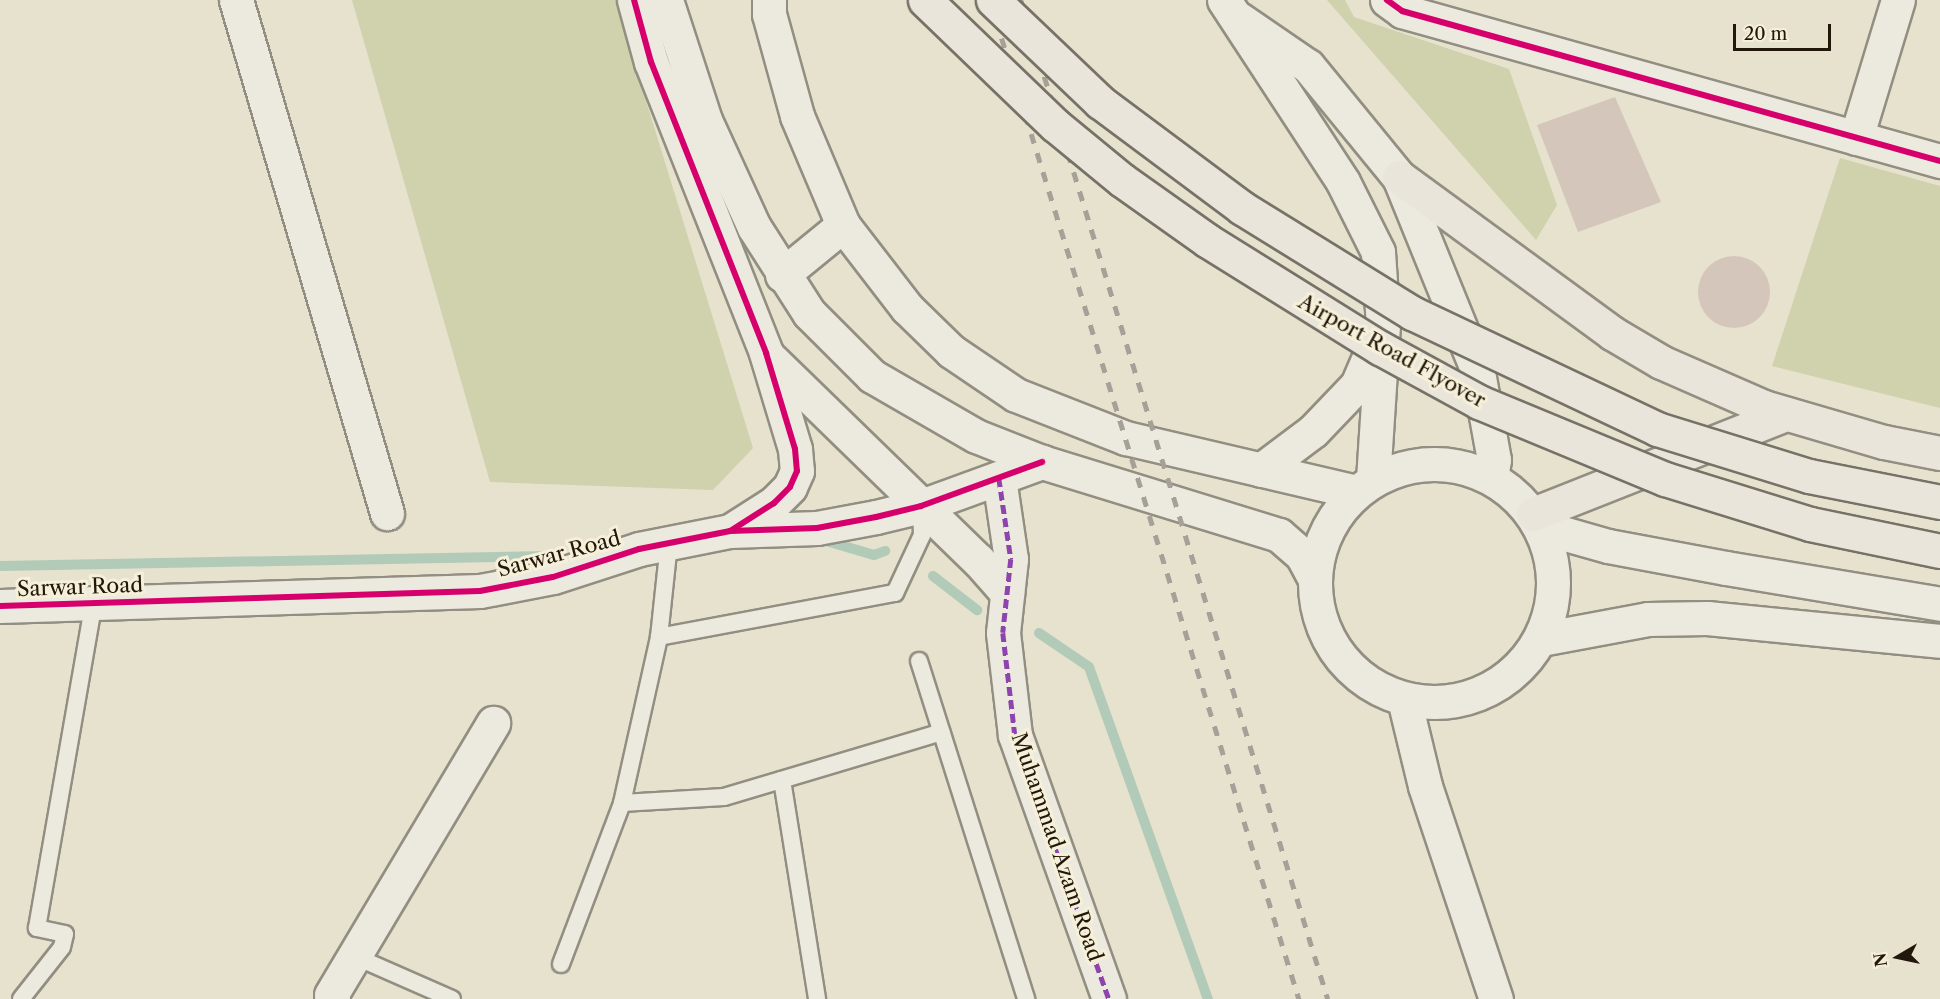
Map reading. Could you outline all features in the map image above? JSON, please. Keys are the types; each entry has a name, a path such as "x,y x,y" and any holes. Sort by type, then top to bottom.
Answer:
{"main road":[{"name":"Airport Road Flyover","path":"925,0 1055,125 1122,180 1208,241 1380,348 1479,402 1665,479 1810,524 1940,551"},
{"name":"Airport Road Flyover","path":"993,0 1100,102 1242,208 1412,313 1657,429 1809,476 1940,502"},
{"path":"1399,177 1622,339 1661,362 1786,414 1884,442 1940,453"},
{"path":"1537,521 1786,414"}],"street":[{"path":"236,0 387,513"},
{"path":"634,0 651,63 766,353 795,449 797,471 790,487 774,503 730,531"},
{"path":"666,0 709,131 731,182 782,275 835,343 872,376 976,436 1042,462 1279,534 1302,555 1315,579"},
{"path":"770,0 769,14 797,116 843,225 907,308 951,351 1016,395 1126,438 1260,470 1364,486"},
{"path":"1387,0 1402,11 1940,161"},
{"path":"1856,138 1898,0"},
{"path":"1232,9 1308,66 1399,177 1478,372 1494,460 1491,477"},
{"path":"1232,9 1270,75 1362,214 1378,252 1383,325 1364,486"},
{"path":"782,275 843,225"},
{"path":"1260,470 1313,431 1357,385 1383,325"},
{"path":"766,353 1007,593"},
{"name":"Sarwar Road","path":"0,606 480,591 553,577 669,543 730,531 817,528 921,506 1042,462"},
{"path":"1452,464 1491,477 1537,521 1553,564 1553,603 1541,639 1516,671 1483,694 1444,703 1404,699 1367,683 1338,655 1320,619 1315,579 1320,547 1334,517 1364,486 1411,465 1452,464"},
{"name":"Muhammad Azam Road","path":"999,478 1011,559 1003,633 1016,735 1109,999"},
{"path":"1537,521 1667,557 1940,604"},
{"path":"1541,639 1648,619 1707,618 1940,641"},
{"path":"1404,699 1425,786 1496,999"},
{"path":"333,999 331,994 493,723"}],"lane":[{"path":"659,637 895,593 922,535 921,506"},
{"path":"561,964 622,803 659,637 669,543"},
{"path":"21,999 63,940 64,934 37,928 94,602"},
{"path":"919,661 1026,999"},
{"path":"622,803 724,797 942,732"},
{"path":"782,780 817,999"},
{"path":"354,956 452,999"}],"green space":[{"path":"352,0 615,0 753,448 713,490 490,482"},
{"path":"1327,0 1345,0 1354,17 1509,69 1557,205 1536,240"},
{"path":"1840,158 1940,186 1940,408 1772,366"}],"building":[{"path":"1615,97 1661,202 1578,232 1537,125"},
{"path":"1734,256 1748,259 1760,266 1767,278 1770,292 1767,306 1760,318 1748,325 1734,328 1720,325 1708,318 1701,306 1698,292 1701,278 1708,266 1720,259"}],"waterway":[{"path":"816,538 874,555 885,551"},
{"path":"0,566 549,556"},
{"path":"933,576 977,610"},
{"path":"1039,633 1089,667 1208,999"}],"railway":[{"path":"990,0 1299,999"},
{"path":"1021,0 1328,999"}],"marked path":[{"path":"999,478 1011,559 1003,633 1015,735 1109,999"}],"cycle path":[{"path":"634,0 651,62 766,353 795,449 797,471 790,487 774,503 730,531"},
{"path":"1387,0 1402,11 1940,161"},
{"path":"0,606 480,591 553,577 639,549 730,531 817,528 876,517 921,506 1042,462"}]}
